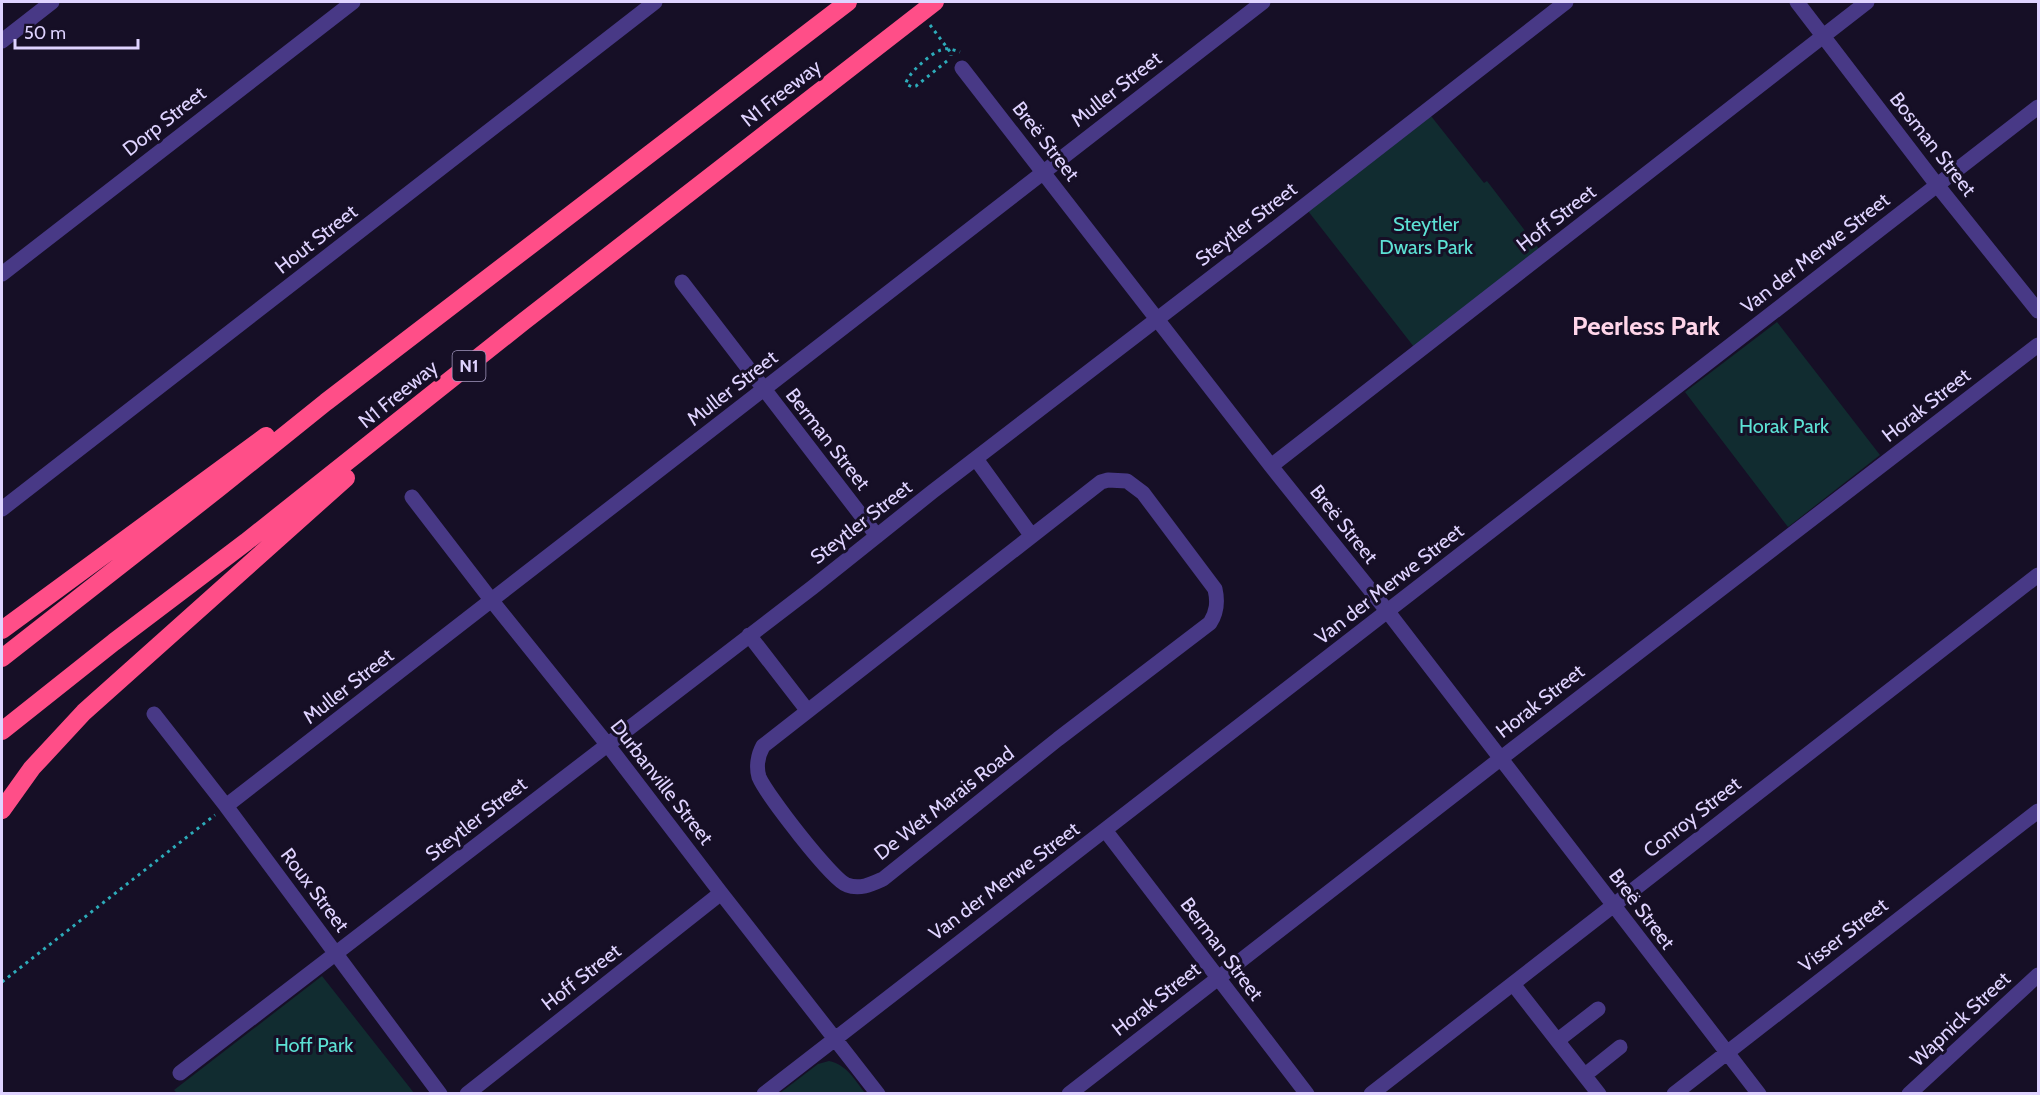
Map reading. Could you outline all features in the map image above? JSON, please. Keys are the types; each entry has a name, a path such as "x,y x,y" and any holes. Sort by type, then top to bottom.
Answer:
{"highway":[{"name":"N1 Freeway","path":"2,658 326,402 848,2"},
{"name":"N1 Freeway","path":"2,731 935,2"},
{"path":"2,630 289,419 326,402"},
{"path":"2,810 32,768 84,712 354,471 397,424"}],"street":[{"path":"2,41 52,2"},
{"name":"Dorp Street","path":"2,274 353,2"},
{"name":"Hout Street","path":"2,509 655,2"},
{"name":"Muller Street","path":"226,806 1263,2"},
{"name":"Steytler Street","path":"180,1073 1566,2"},
{"name":"Bosman Street","path":"1797,2 1937,185 2038,311"},
{"name":"Hoff Street","path":"1271,466 1867,2"},
{"name":"Breë Street","path":"962,68 1271,466 1388,612 1759,1094"},
{"name":"Van der Merwe Street","path":"764,1094 2038,107"},
{"name":"Berman Street","path":"682,282 877,536"},
{"name":"Horak Street","path":"1070,1094 1500,759 2038,345"},
{"path":"976,459 1031,535"},
{"name":"De Wet Marais Road","path":"1117,480 1127,482 1143,493 1215,590 1217,598 1215,615 1201,630 1058,739 883,879 865,886 846,885 829,870 759,777 758,761 763,746 1031,535 1101,482 1117,480"},
{"name":"Durbanville Street","path":"412,497 878,1094"},
{"name":"Conroy Street","path":"1371,1094 2038,575"},
{"path":"749,635 807,710"},
{"name":"Roux Street","path":"154,714 337,953 440,1094"},
{"name":"Visser Street","path":"1674,1094 2038,811"},
{"name":"Berman Street","path":"1105,830 1307,1094"},
{"name":"Hoff Street","path":"467,1094 721,893"},
{"name":"Wapnick Street","path":"1910,1094 2038,975"},
{"path":"1513,984 1599,1094"},
{"path":"1558,1040 1598,1009"},
{"path":"1585,1075 1620,1047"}],"path":[{"path":"926,18 951,52 951,56 916,86 908,86 905,80 908,75 939,50"},
{"path":"2,982 226,806"}],"green space":[{"name":"Steytler Dwars Park","path":"1431,116 1484,183 1487,181 1539,249 1414,347 1308,211"},
{"name":"Horak Park","path":"1777,322 1880,455 1788,527 1685,392"},
{"name":"Hoff Park","path":"322,976 414,1093 177,1093 174,1090"},
{"path":"829,1061 845,1069 865,1093 780,1093 818,1064"}],"district":[{"name":"Peerless Park","path":"1646,326"}]}
